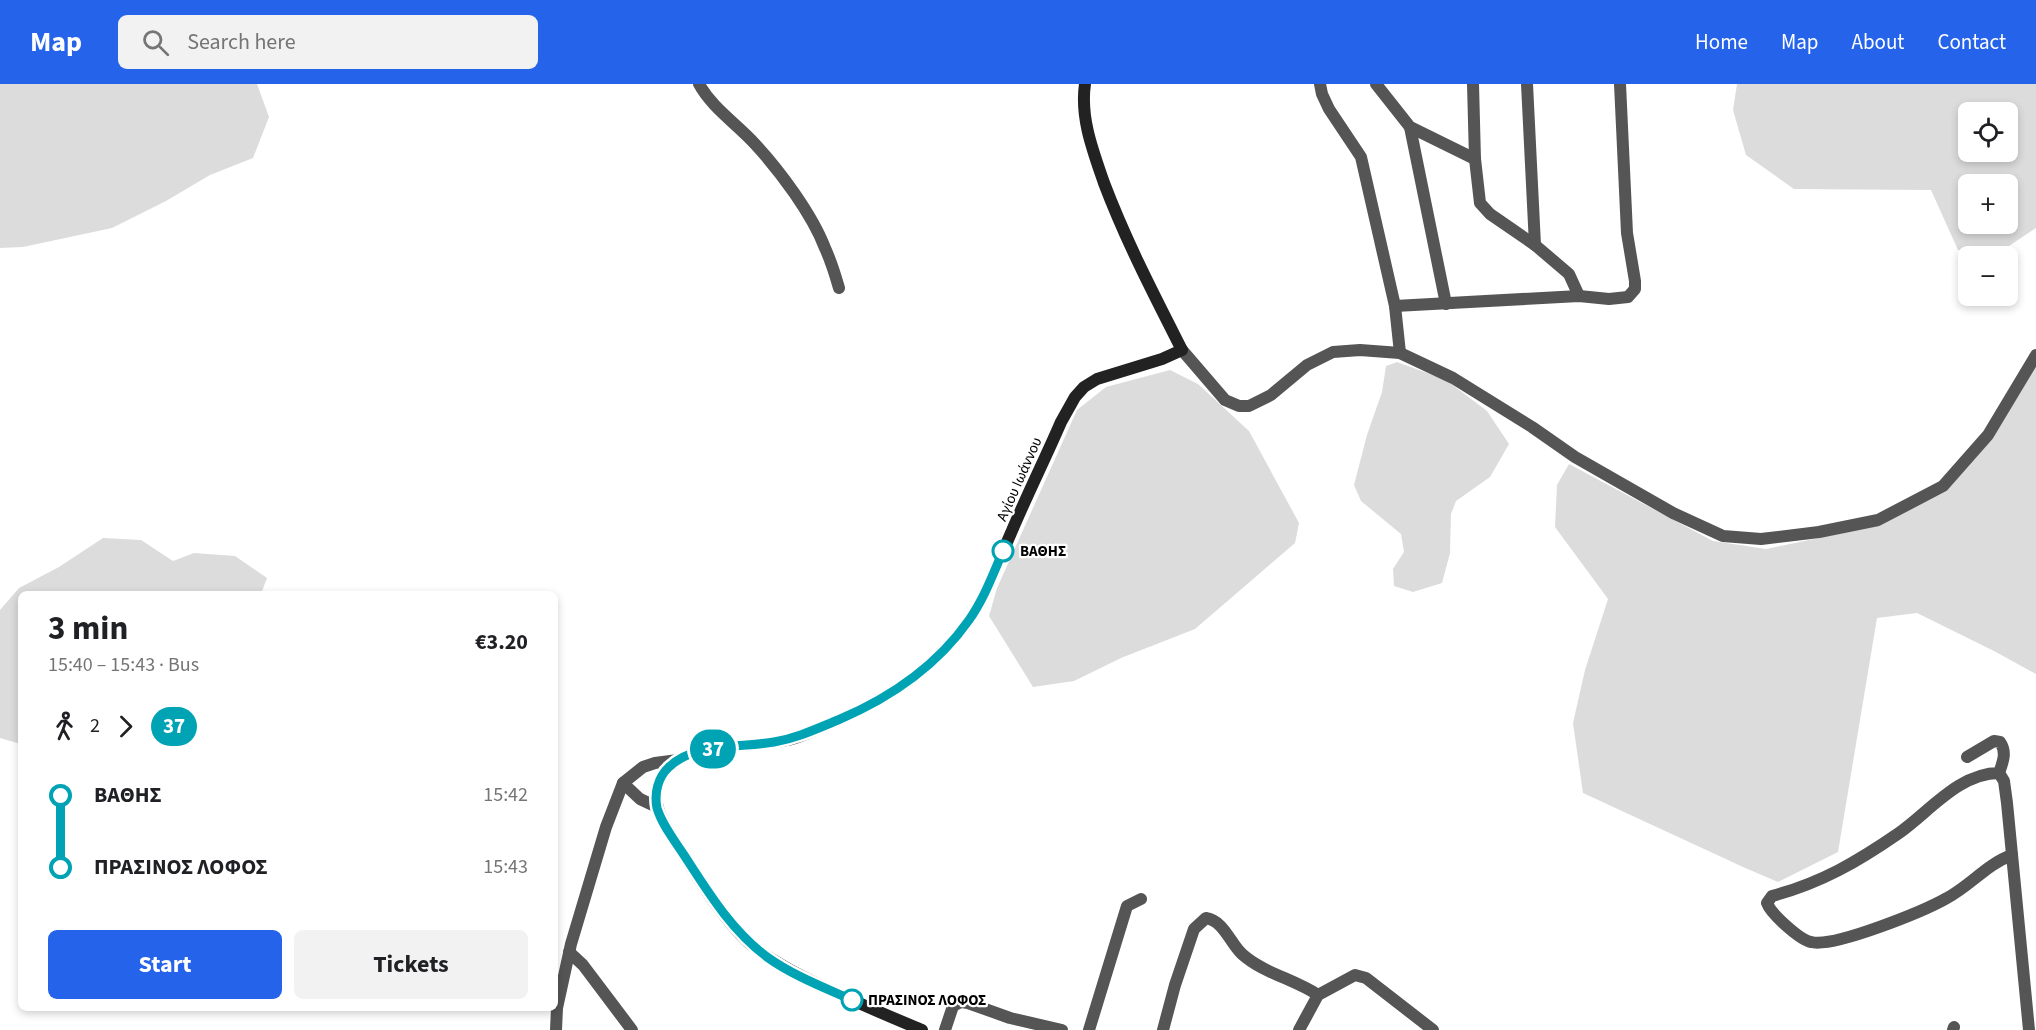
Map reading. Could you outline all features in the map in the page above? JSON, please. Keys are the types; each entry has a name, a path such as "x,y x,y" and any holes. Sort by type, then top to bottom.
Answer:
{"street":[{"path":"699,84 706,98 745,134 772,164 805,211 825,246 839,288"},
{"path":"1086,84 1086,117 1091,149 1131,250 1182,350 1226,400 1239,406 1249,406 1271,394 1307,366 1333,352 1360,350 1400,353 1454,378 1532,426 1575,457 1673,513 1723,536 1761,539 1819,532 1878,520 1943,486 1988,435 2036,354"},
{"path":"1320,84 1329,109 1361,157 1395,306 1400,353"},
{"path":"1376,84 1410,127 1475,159"},
{"path":"1473,84 1475,159 1480,203 1490,214 1535,245 1569,274 1579,296"},
{"path":"1527,84 1535,245"},
{"path":"1395,306 1579,296 1610,299 1628,297 1635,289 1628,233 1620,84"},
{"path":"1410,127 1446,304"},
{"name":"Αγίου Ιωάννου","path":"678,760 708,750 796,738 895,692 924,670 949,645 970,619 987,589 1061,422 1084,387 1097,380 1162,359 1182,350"},
{"path":"1967,757 1994,741 2000,742 2004,747 2004,758 1999,772 2004,781 2029,1030"},
{"path":"558,1008 569,952 606,827 623,783 643,767 678,760"},
{"path":"678,760 669,767 657,785 657,807 675,841 736,930 769,959 814,983 922,1030"},
{"path":"1999,772 1989,772 1972,778 1900,832 1857,860 1816,882 1772,896 1767,903 1770,911 1803,938 1812,942 1825,942 1869,931 1947,898 1999,860 2012,855"},
{"path":"623,783 640,800 657,807"},
{"path":"1089,1030 1127,906 1141,899"},
{"path":"1163,1030 1194,929 1206,918 1213,919 1242,954 1271,972 1318,995"},
{"path":"569,952 583,965 632,1030"},
{"path":"1299,1030 1318,995 1355,975 1360,975 1433,1030"},
{"path":"945,1030 953,1006 960,1002 1010,1018 1062,1030"},
{"path":"556,1029 558,1011"}],"shaded area":[{"path":"0,84 257,84 269,117 253,158 210,175 166,201 112,228 23,247 0,248"},
{"path":"1737,84 2036,84 2036,228 2009,246 1958,246 1958,250 1931,190 1794,189 1746,155 1733,110"},
{"path":"1397,362 1446,380 1487,411 1509,444 1490,477 1456,501 1451,514 1450,553 1442,583 1413,592 1394,586 1393,569 1404,552 1401,534 1361,501 1354,485 1367,435 1382,392 1386,366"},
{"path":"2036,362 2036,674 1917,613 1877,618 1838,852 1778,882 1583,793 1573,723 1585,670 1608,599 1555,527 1557,485 1569,464 1713,541 1766,549 1843,533 1961,473"},
{"path":"1170,370 1198,384 1249,431 1299,523 1295,543 1195,629 1121,658 1074,681 1033,687 989,616 997,588 1077,410 1106,387"},
{"path":"103,538 141,540 173,561 194,553 235,556 267,578 262,591 18,591 18,743 0,738 0,610 19,588 59,567"}],"bus line":[{"name":"37","path":"852,1000 769,959 736,930 706,889 660,816 656,797 657,785 669,767 678,760 700,751 796,738 895,692 924,670 949,645 970,619 987,589 1003,551"}],"place":[{"name":"ΒΑΘΗΣ","path":"1003,551"},
{"name":"ΠΡΑΣΙΝΟΣ ΛΟΦΟΣ","path":"852,1000"}]}
